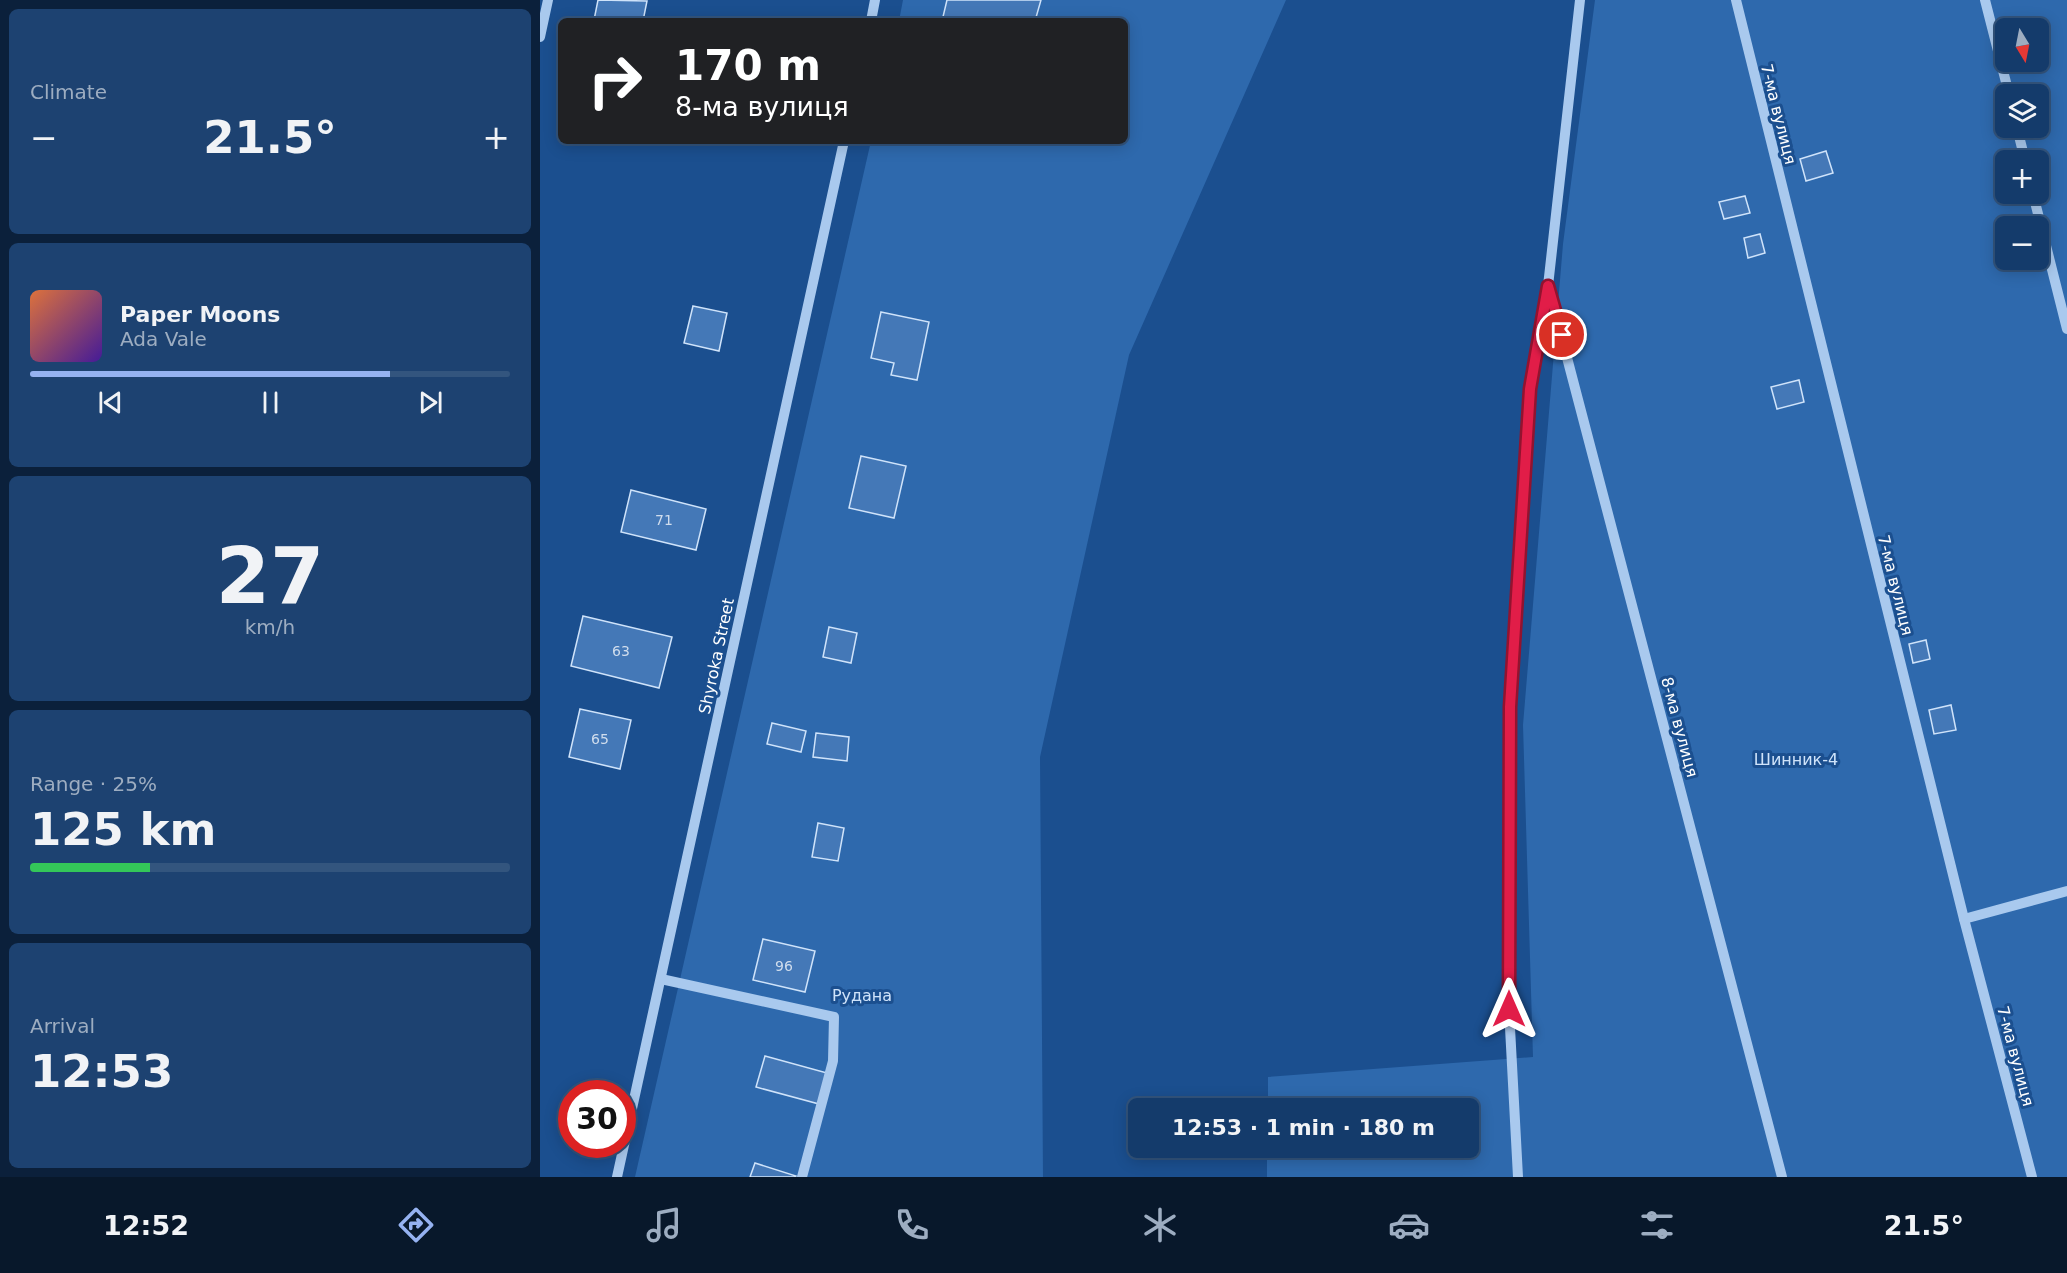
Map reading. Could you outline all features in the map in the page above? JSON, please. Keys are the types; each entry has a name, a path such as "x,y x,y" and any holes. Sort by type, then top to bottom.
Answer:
{"street":[{"path":"540,37 548,0"},
{"path":"872,18 875,0"},
{"path":"1518,1177 1509,1009 1510,707 1530,389 1548,286 1580,0"},
{"name":"7-ма вулиця","path":"1736,0 1964,919 2032,1177"},
{"path":"1985,0 2006,84"},
{"name":"Shyroka Street","path":"617,1177 843,144"},
{"path":"2036,204 2067,329"},
{"name":"8-ма вулиця","path":"1548,286 1782,1177"},
{"path":"1964,919 2067,891"},
{"path":"661,979 834,1017 833,1061 802,1177"}],"green space":[{"name":"Рудана","path":"903,0 1286,0 1129,355 1040,757 1043,1177 635,1177 870,144 1128,144 1128,18 900,18"},
{"name":"Шинник-4","path":"1595,0 2067,0 2067,1177 1267,1177 1267,1158 1479,1158 1479,1098 1268,1098 1268,1077 1533,1057 1523,725 1563,244"}],"building":[{"path":"598,0 647,1 644,18 594,18"},
{"path":"947,0 1041,0 1036,18 943,18"},
{"path":"1826,151 1833,173 1806,181 1800,159"},
{"path":"1745,196 1750,213 1724,219 1719,202"},
{"path":"1760,234 1765,253 1748,258 1744,238"},
{"path":"693,306 727,313 719,351 684,343"},
{"path":"881,312 929,322 917,380 891,375 894,363 871,358"},
{"path":"1799,380 1804,402 1777,409 1771,387"},
{"path":"861,456 906,466 894,518 849,508"},
{"path":"631,490 706,509 696,550 621,532"},
{"path":"583,616 672,637 659,688 571,666"},
{"path":"829,627 857,633 851,663 823,657"},
{"path":"1926,640 1930,659 1913,663 1909,644"},
{"path":"1951,705 1956,730 1934,734 1929,710"},
{"path":"580,709 631,720 620,769 569,757"},
{"path":"772,723 806,731 801,752 767,744"},
{"path":"816,733 849,737 847,761 813,757"},
{"path":"818,823 844,828 838,861 812,857"},
{"path":"763,939 815,951 805,992 753,980"},
{"path":"765,1056 827,1073 819,1104 756,1087"},
{"path":"755,1163 796,1176 750,1177"}],"route":[{"path":"1509,1009 1510,707 1530,389 1548,286 1562,335"}]}
